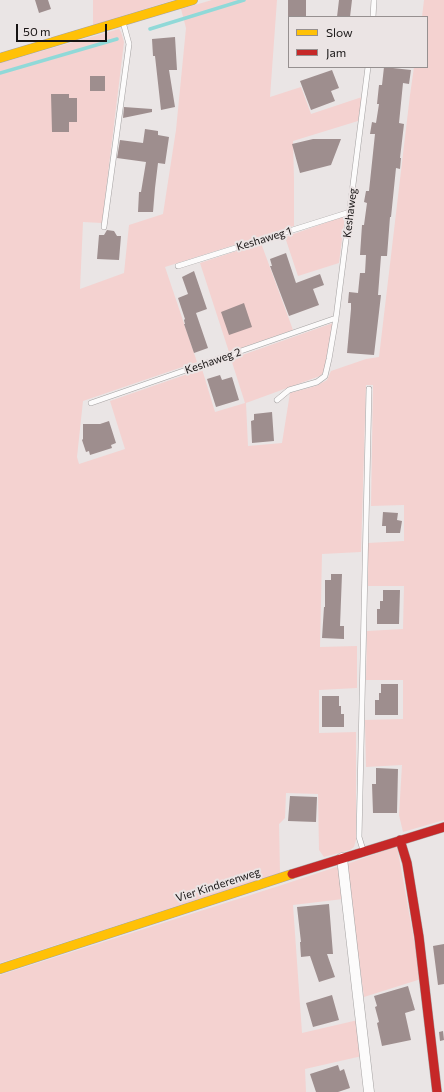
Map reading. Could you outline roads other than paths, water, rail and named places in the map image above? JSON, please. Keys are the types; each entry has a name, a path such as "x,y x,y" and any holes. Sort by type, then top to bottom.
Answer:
{"street":[{"path":"0,58 194,0"},
{"name":"Vier Kinderenweg","path":"0,969 363,851 444,827"},
{"path":"400,840 407,862 419,937 437,1092"},
{"path":"342,858 370,1092"}],"lane":[{"path":"373,16 374,0"},
{"path":"104,227 129,44 122,21"},
{"name":"Keshaweg","path":"277,400 289,390 317,382 325,376 336,318 368,68"},
{"name":"Keshaweg 1","path":"178,266 350,212"},
{"name":"Keshaweg 2","path":"90,403 336,318"},
{"path":"363,851 359,837 369,389"}],"waterway":[{"path":"150,29 244,0"},
{"path":"0,73 117,39"}]}
